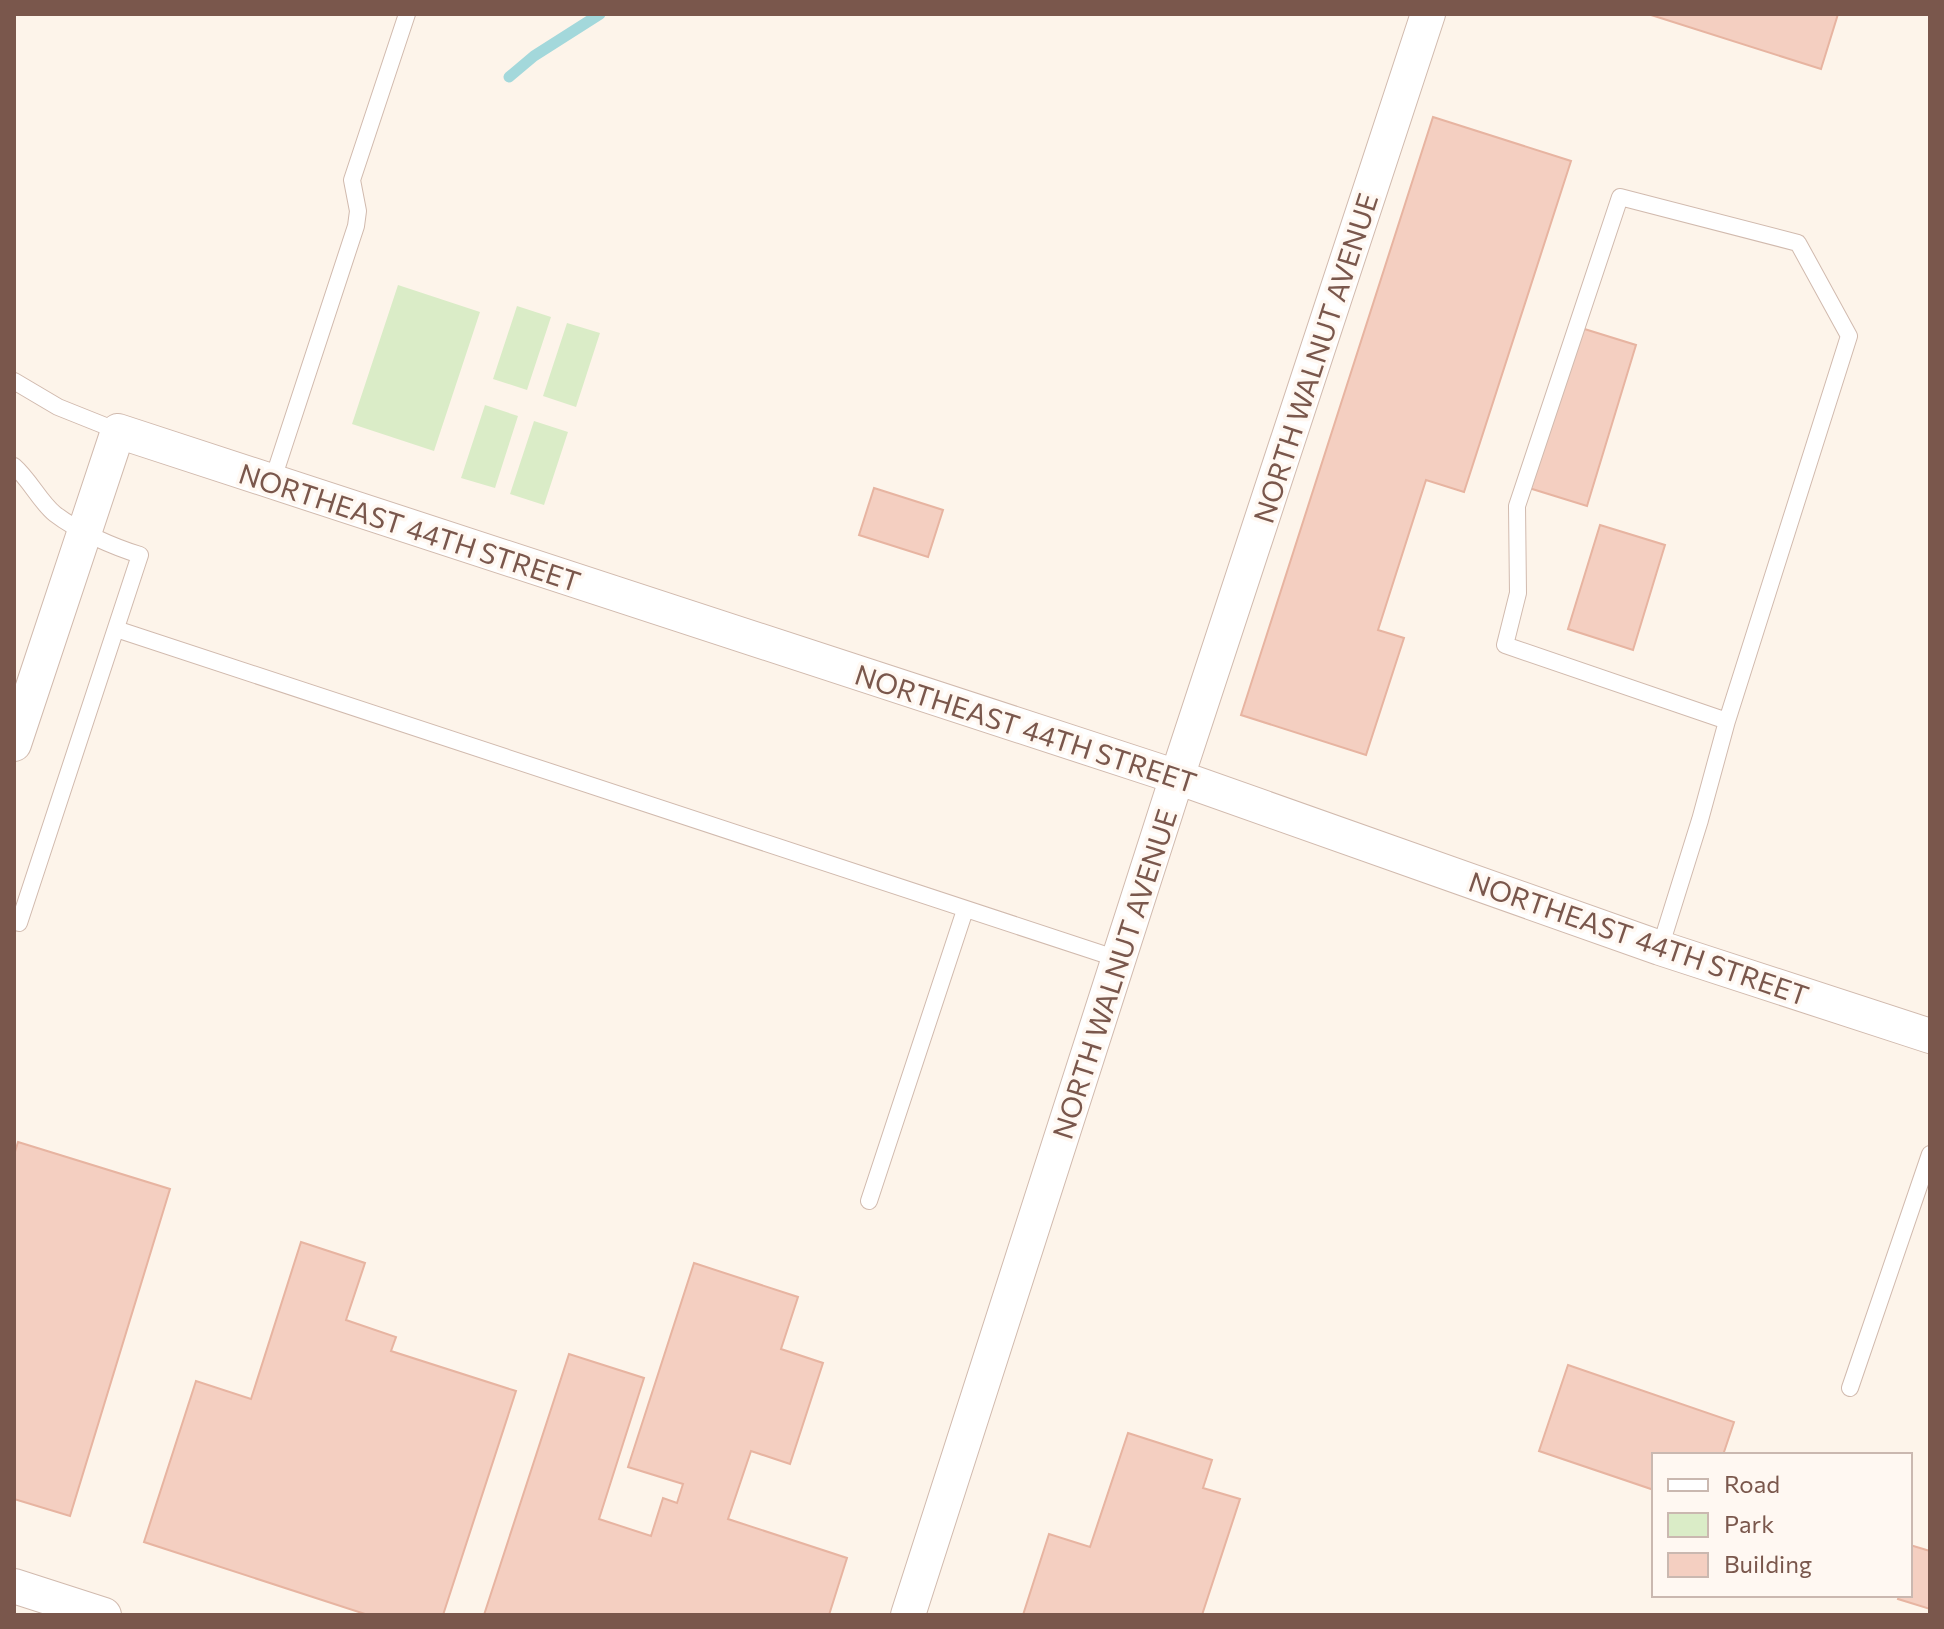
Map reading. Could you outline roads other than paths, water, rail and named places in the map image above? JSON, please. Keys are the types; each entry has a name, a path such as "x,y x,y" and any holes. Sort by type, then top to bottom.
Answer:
{"street":[{"name":"NORTH WALNUT AVENUE","path":"908,1615 1177,777 1428,14"},
{"name":"NORTHEAST 44TH STREET","path":"118,431 1177,777 1660,948 1930,1036"},
{"path":"14,744 118,431"},
{"path":"14,1586 104,1615"}],"lane":[{"path":"272,482 356,226 358,211 352,180 407,14"},
{"path":"1660,948 1727,721 1849,336 1798,243 1620,197 1517,506 1518,593 1505,645 1727,721"},
{"path":"14,381 58,407 118,431"},
{"path":"14,466 54,513 120,549 140,555 19,914"},
{"path":"116,629 1118,959"},
{"path":"869,1201 965,910"},
{"path":"1850,1388 1930,1154"}],"waterway":[{"path":"509,77 534,56 600,14"}]}
